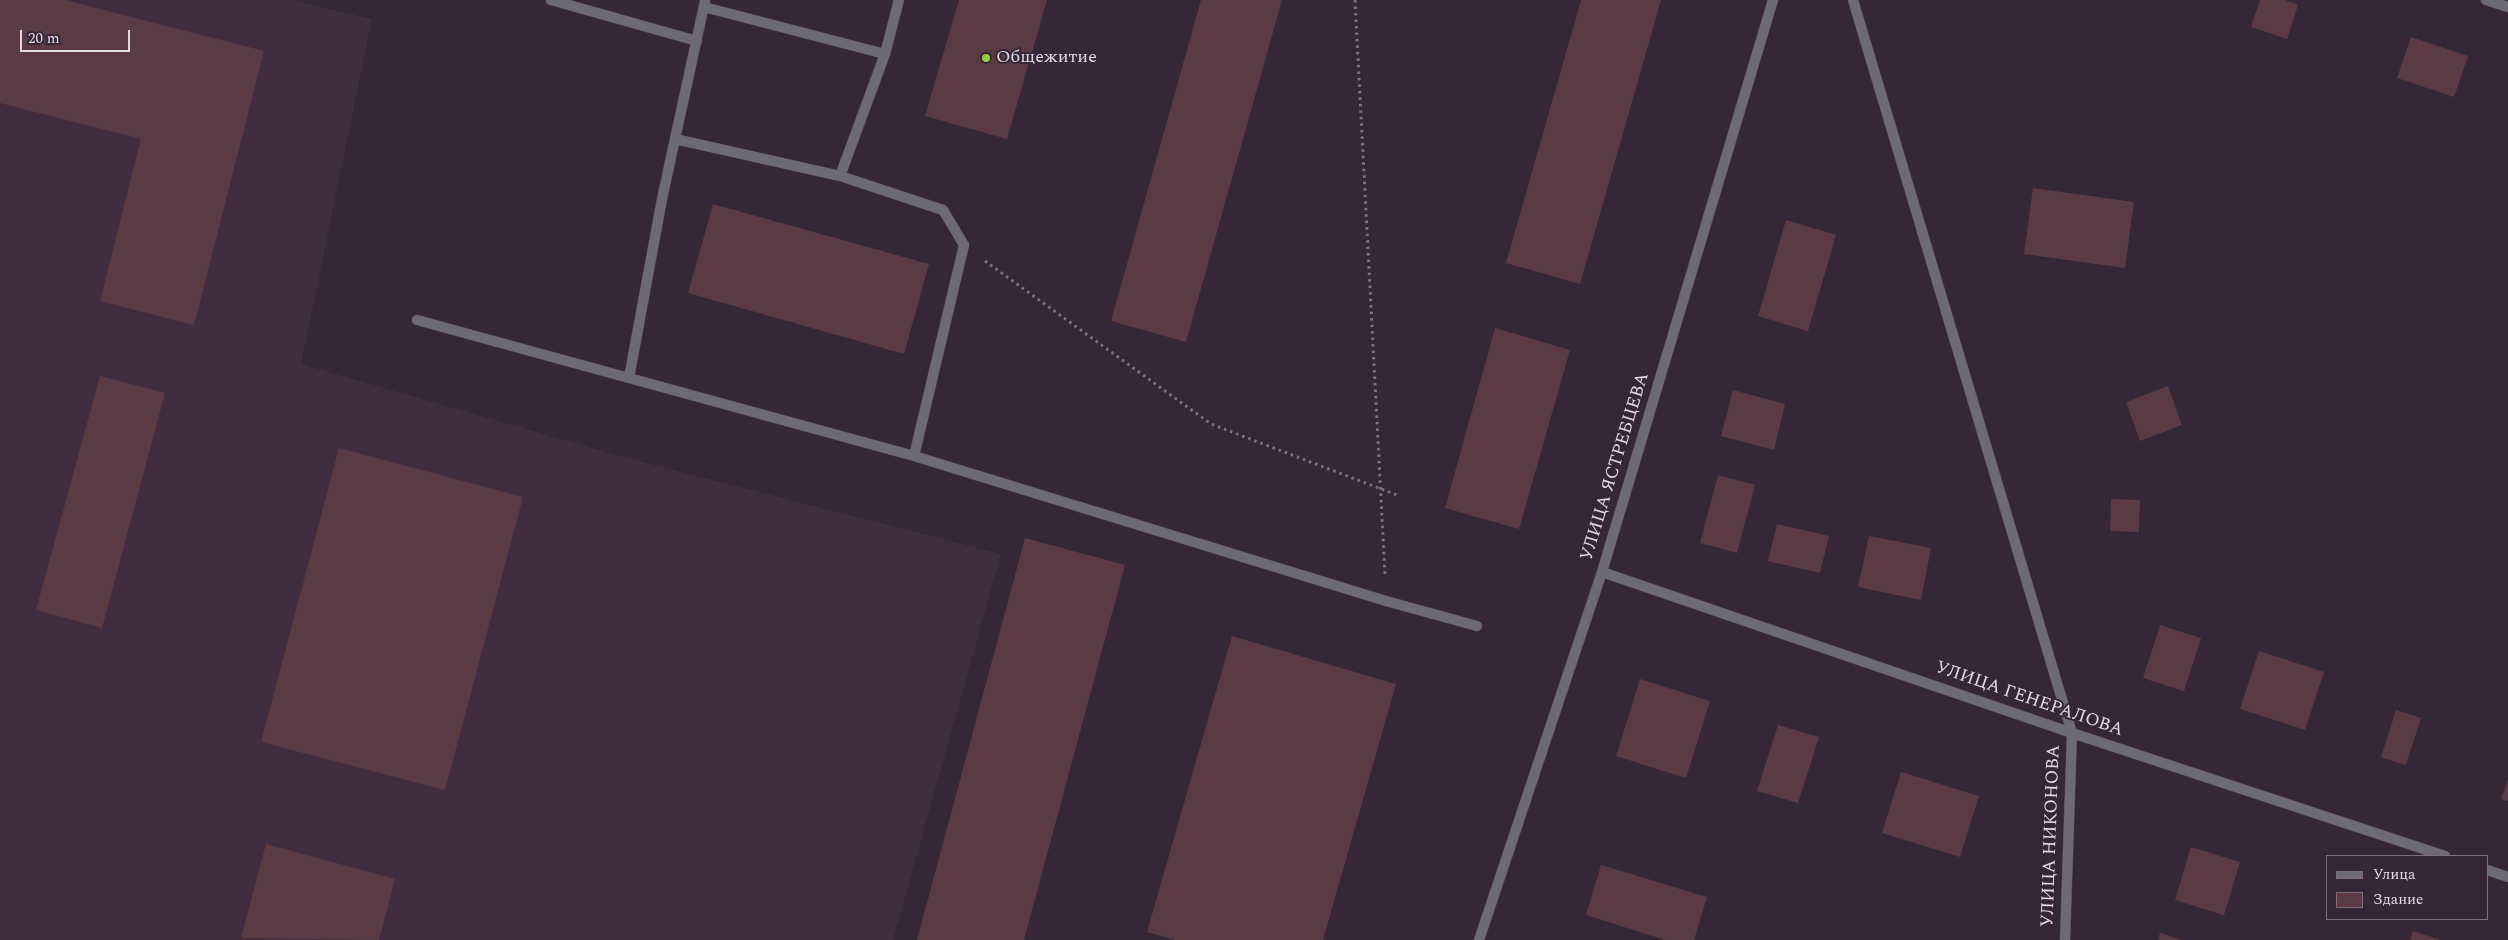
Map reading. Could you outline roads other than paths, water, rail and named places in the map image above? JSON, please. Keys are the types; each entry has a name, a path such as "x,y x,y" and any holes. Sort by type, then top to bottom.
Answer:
{"street":[{"path":"551,0 698,41"},
{"path":"840,176 885,54 899,0"},
{"name":"УЛИЦА ЯСТРЕБЦЕВА","path":"1479,940 1602,572 1773,0"},
{"name":"УЛИЦА НИКОНОВА","path":"1853,0 2072,733 2065,940"},
{"path":"2486,0 2508,7"},
{"path":"629,378 662,199 705,3 885,54"},
{"path":"675,139 840,176 943,210 964,245 914,456"},
{"path":"418,320 914,456 1386,601 1476,626"},
{"name":"УЛИЦА ГЕНЕРАЛОВА","path":"1602,572 2072,733 2442,855"},
{"path":"2488,870 2508,877"}],"place":[{"name":"Общежитие","path":"986,58"}]}
